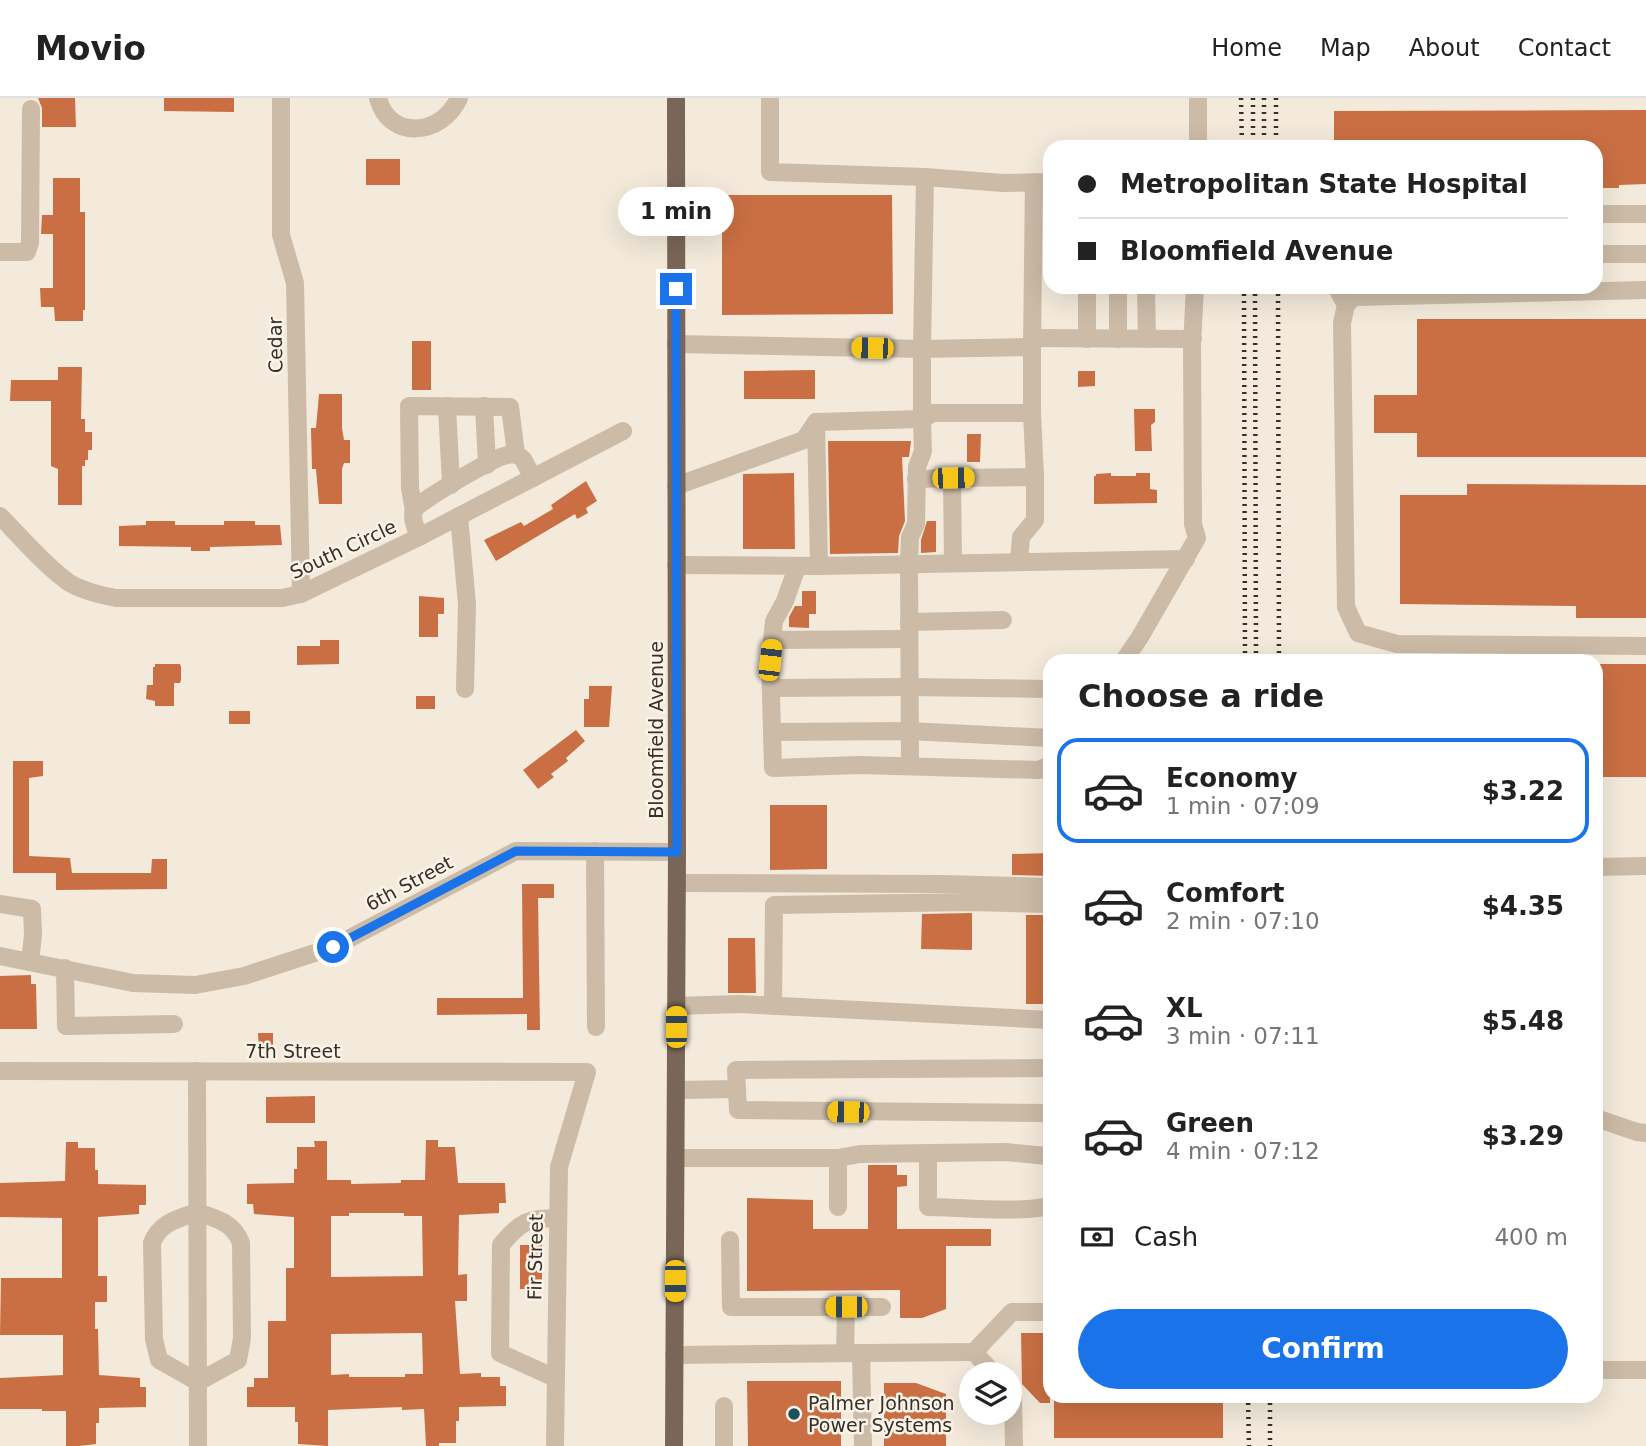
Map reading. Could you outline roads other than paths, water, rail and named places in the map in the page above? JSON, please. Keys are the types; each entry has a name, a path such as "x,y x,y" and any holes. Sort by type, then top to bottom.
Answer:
{"main road":[{"name":"Bloomfield Avenue","path":"674,1446 677,883 676,98"}],"street":[{"name":"Cedar","path":"281,98 281,235 295,283 301,594"},
{"path":"378,98 387,115 399,124 413,129 428,128 441,122 452,112 459,98"},
{"path":"770,98 769,172 925,177 1003,183 1042,182 1032,342 1035,520 1021,537 1019,562"},
{"path":"1198,98 1198,140"},
{"path":"0,252 27,252 30,243 31,109"},
{"path":"910,766 909,564 910,537 916,524 916,467 923,451 925,177"},
{"path":"1603,214 1646,214"},
{"path":"1603,254 1646,254"},
{"path":"1603,291 1646,290"},
{"path":"1087,294 1087,338"},
{"path":"1118,294 1118,339"},
{"path":"1146,294 1147,339"},
{"path":"1128,654 1198,538 1193,524 1195,294"},
{"path":"1340,294 1346,305"},
{"path":"1479,294 1354,297 1346,305 1342,323 1346,607 1358,634 1397,644 1646,646"},
{"path":"676,344 922,349 1087,338 1193,339"},
{"path":"419,537 413,521 410,488 409,406 510,407 516,454"},
{"path":"447,406 451,485"},
{"path":"484,406 488,465"},
{"path":"816,422 922,419 933,414 1032,413"},
{"path":"676,486 804,440 816,422"},
{"path":"816,422 819,566"},
{"name":"South Circle","path":"0,516 70,583 93,593 116,598 282,597 301,594 419,537 623,431"},
{"path":"414,510 422,500 505,455 516,454 523,459 533,478"},
{"path":"916,480 1035,477"},
{"path":"953,478 953,563"},
{"path":"459,516 467,604 465,689"},
{"path":"676,565 797,567 1186,558"},
{"path":"797,567 785,601 774,621 770,660 773,768 860,765 1043,768"},
{"path":"772,640 909,631 1003,620"},
{"path":"772,688 1043,689"},
{"path":"773,732 909,731 1043,738"},
{"name":"6th Street","path":"0,956 133,983 195,985 244,976 333,947 516,851 677,852"},
{"path":"595,851 596,1027"},
{"path":"1603,867 1646,866"},
{"path":"677,883 1043,887"},
{"path":"773,1006 774,905 972,902 1043,904"},
{"path":"0,904 32,909 30,961"},
{"path":"65,968 66,1026 174,1024"},
{"path":"676,1006 773,1006 1043,1020"},
{"path":"1043,1068 736,1070 738,1110 1043,1113"},
{"name":"7th Street","path":"0,1071 587,1072"},
{"path":"197,1071 198,1446"},
{"name":"Fir Street","path":"555,1446 559,1167 587,1072"},
{"path":"676,1090 737,1089"},
{"path":"1603,1120 1646,1133"},
{"path":"676,1158 838,1158 860,1154 928,1153 1043,1156"},
{"path":"928,1153 928,1207 1043,1208"},
{"path":"838,1158 838,1207"},
{"path":"197,1212 222,1221 236,1231 241,1242 242,1338 237,1360 198,1382 159,1360 154,1339 152,1243 157,1231 164,1226 197,1212"},
{"path":"555,1378 500,1353 501,1245 521,1223 533,1219 557,1219"},
{"path":"730,1240 731,1307 882,1307"},
{"path":"846,1307 863,1446"},
{"path":"674,1354 975,1352 1012,1312 1043,1312"},
{"path":"975,1352 984,1362"},
{"path":"1603,1370 1646,1370"},
{"path":"724,1406 724,1446"},
{"path":"1014,1425 1014,1446"}],"railway":[{"path":"1241,98 1242,140"},
{"path":"1253,98 1253,140"},
{"path":"1264,98 1264,140"},
{"path":"1276,98 1276,140"},
{"path":"1244,294 1245,654"},
{"path":"1255,294 1256,654"},
{"path":"1278,294 1279,654"},
{"path":"1248,1403 1249,1446"},
{"path":"1270,1403 1270,1446"}],"place":[{"name":"Palmer Johnson Power Systems","path":"794,1414"}]}
